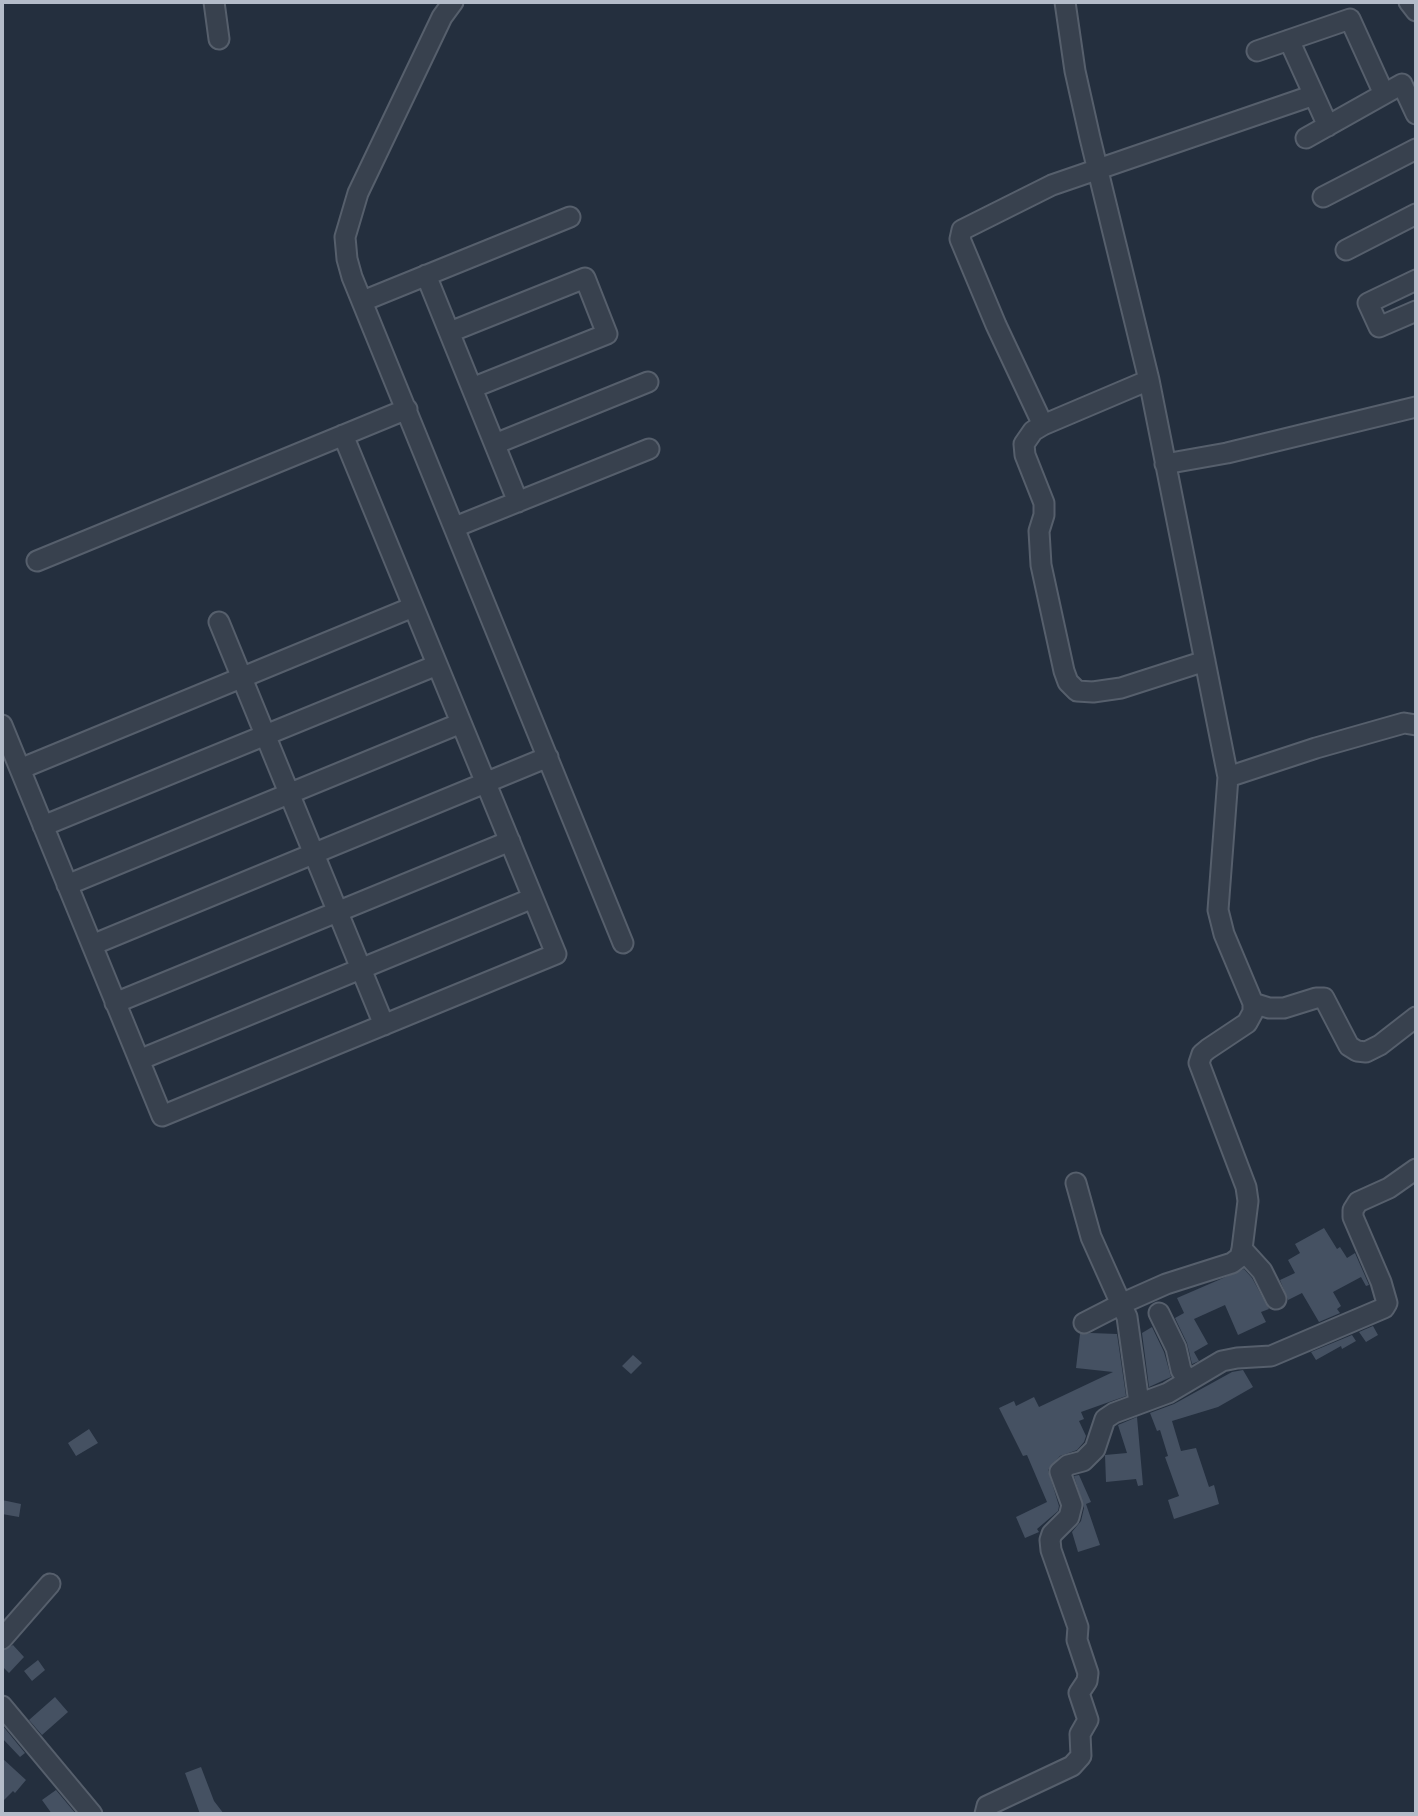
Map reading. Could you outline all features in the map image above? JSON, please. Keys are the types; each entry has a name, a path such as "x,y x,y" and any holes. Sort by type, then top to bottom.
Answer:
{"street":[{"path":"214,2 219,39"},
{"path":"453,2 442,17 358,192 345,237 347,259 623,943"},
{"path":"1065,2 1075,71 1149,380 1228,777 1217,910 1224,934 1253,1003 1253,1012 1247,1023 1208,1049 1202,1054 1199,1063 1246,1187 1248,1201 1240,1257 1233,1263 1167,1284 1084,1323"},
{"path":"1409,2 1416,10"},
{"path":"1257,51 1350,19 1384,94"},
{"path":"1289,40 1328,125"},
{"path":"1306,138 1402,84 1416,114"},
{"path":"1043,425 960,239 962,230 1043,189 1314,95"},
{"path":"1323,197 1416,149"},
{"path":"1346,250 1416,214"},
{"path":"363,301 570,217"},
{"path":"426,275 518,502"},
{"path":"450,332 585,278 598,311 607,334 472,388"},
{"path":"1416,280 1368,303 1379,327 1416,310"},
{"path":"1149,380 1043,425 1033,431 1024,444 1025,455 1044,503 1044,515 1039,531 1041,565 1068,682 1077,691 1121,688 1205,661"},
{"path":"495,444 648,382"},
{"path":"1165,464 1227,453 1416,407"},
{"path":"37,561 407,409"},
{"path":"2,725 162,1116 556,954 343,435"},
{"path":"455,527 649,449"},
{"path":"20,769 413,607"},
{"path":"219,622 384,1025"},
{"path":"43,826 437,665"},
{"path":"67,885 461,723"},
{"path":"1228,777 1404,723 1416,725"},
{"path":"92,945 548,757"},
{"path":"115,1003 509,841"},
{"path":"139,1060 533,898"},
{"path":"1253,1003 1269,1008 1284,1008 1324,998 1349,1046 1366,1052 1380,1045 1416,1017"},
{"path":"985,1814 987,1806 1072,1766 1081,1756 1080,1734 1087,1720 1079,1693 1087,1681 1088,1673 1077,1640 1078,1627 1051,1550 1050,1540 1052,1534 1069,1517 1072,1505 1060,1472 1068,1465 1083,1461 1095,1449 1105,1419 1168,1392 1222,1361 1271,1356 1384,1308 1387,1303 1381,1282 1353,1217 1353,1210 1358,1202 1389,1188 1416,1169"},
{"path":"1076,1183 1091,1237 1127,1317 1139,1403"},
{"path":"1242,1249 1262,1271 1276,1299"},
{"path":"1159,1313 1176,1348 1181,1370 1188,1381"},
{"path":"2,1639 50,1584"},
{"path":"2,1706 92,1814"}],"building":[{"path":"1324,1228 1337,1249 1340,1247 1347,1258 1355,1253 1369,1285 1366,1286 1361,1277 1333,1292 1341,1306 1337,1309 1340,1313 1319,1322 1302,1293 1288,1300 1280,1280 1295,1273 1288,1260 1300,1253 1295,1244"},
{"path":"1244,1269 1269,1309 1261,1312 1266,1322 1238,1335 1225,1305 1194,1319 1208,1344 1194,1352 1199,1361 1192,1364 1187,1343 1175,1318 1184,1313 1177,1298"},
{"path":"1373,1326 1378,1335 1366,1342 1359,1332"},
{"path":"1152,1327 1164,1352 1171,1377 1149,1387 1142,1333"},
{"path":"1080,1334 1117,1334 1126,1396 1081,1412 1084,1419 1079,1421 1086,1436 1084,1442 1077,1450 1060,1456 1048,1470 1059,1506 1058,1511 1037,1529 1039,1532 1025,1538 1016,1517 1047,1502 1027,1455 1023,1456 999,1408 1014,1401 1016,1406 1034,1397 1039,1407 1113,1372 1076,1368"},
{"path":"1352,1335 1356,1341 1316,1360 1311,1352"},
{"path":"633,1355 642,1363 631,1374 622,1366"},
{"path":"1243,1370 1253,1387 1218,1407 1172,1421 1181,1451 1196,1448 1209,1487 1214,1485 1219,1504 1174,1519 1168,1500 1179,1496 1165,1457 1168,1456 1160,1430 1157,1431 1150,1413 1174,1404 1232,1372"},
{"path":"1137,1417 1143,1485 1138,1486 1136,1479 1106,1482 1105,1455 1127,1453 1118,1425"},
{"path":"89,1429 98,1443 76,1456 68,1443"},
{"path":"1079,1475 1091,1502 1086,1504 1100,1545 1078,1552 1072,1532 1081,1521 1084,1508 1074,1476"},
{"path":"2,1500 21,1504 19,1517 2,1514"},
{"path":"13,1645 24,1657 9,1673 2,1666 2,1651"},
{"path":"38,1660 45,1670 32,1681 24,1671"},
{"path":"55,1697 68,1712 42,1735 29,1720"},
{"path":"2,1725 25,1753 20,1757 2,1738"},
{"path":"2,1758 26,1780 15,1793 13,1791 2,1802"},
{"path":"201,1767 214,1801 224,1814 200,1814 185,1773"},
{"path":"56,1790 76,1814 52,1814 42,1800"}]}
